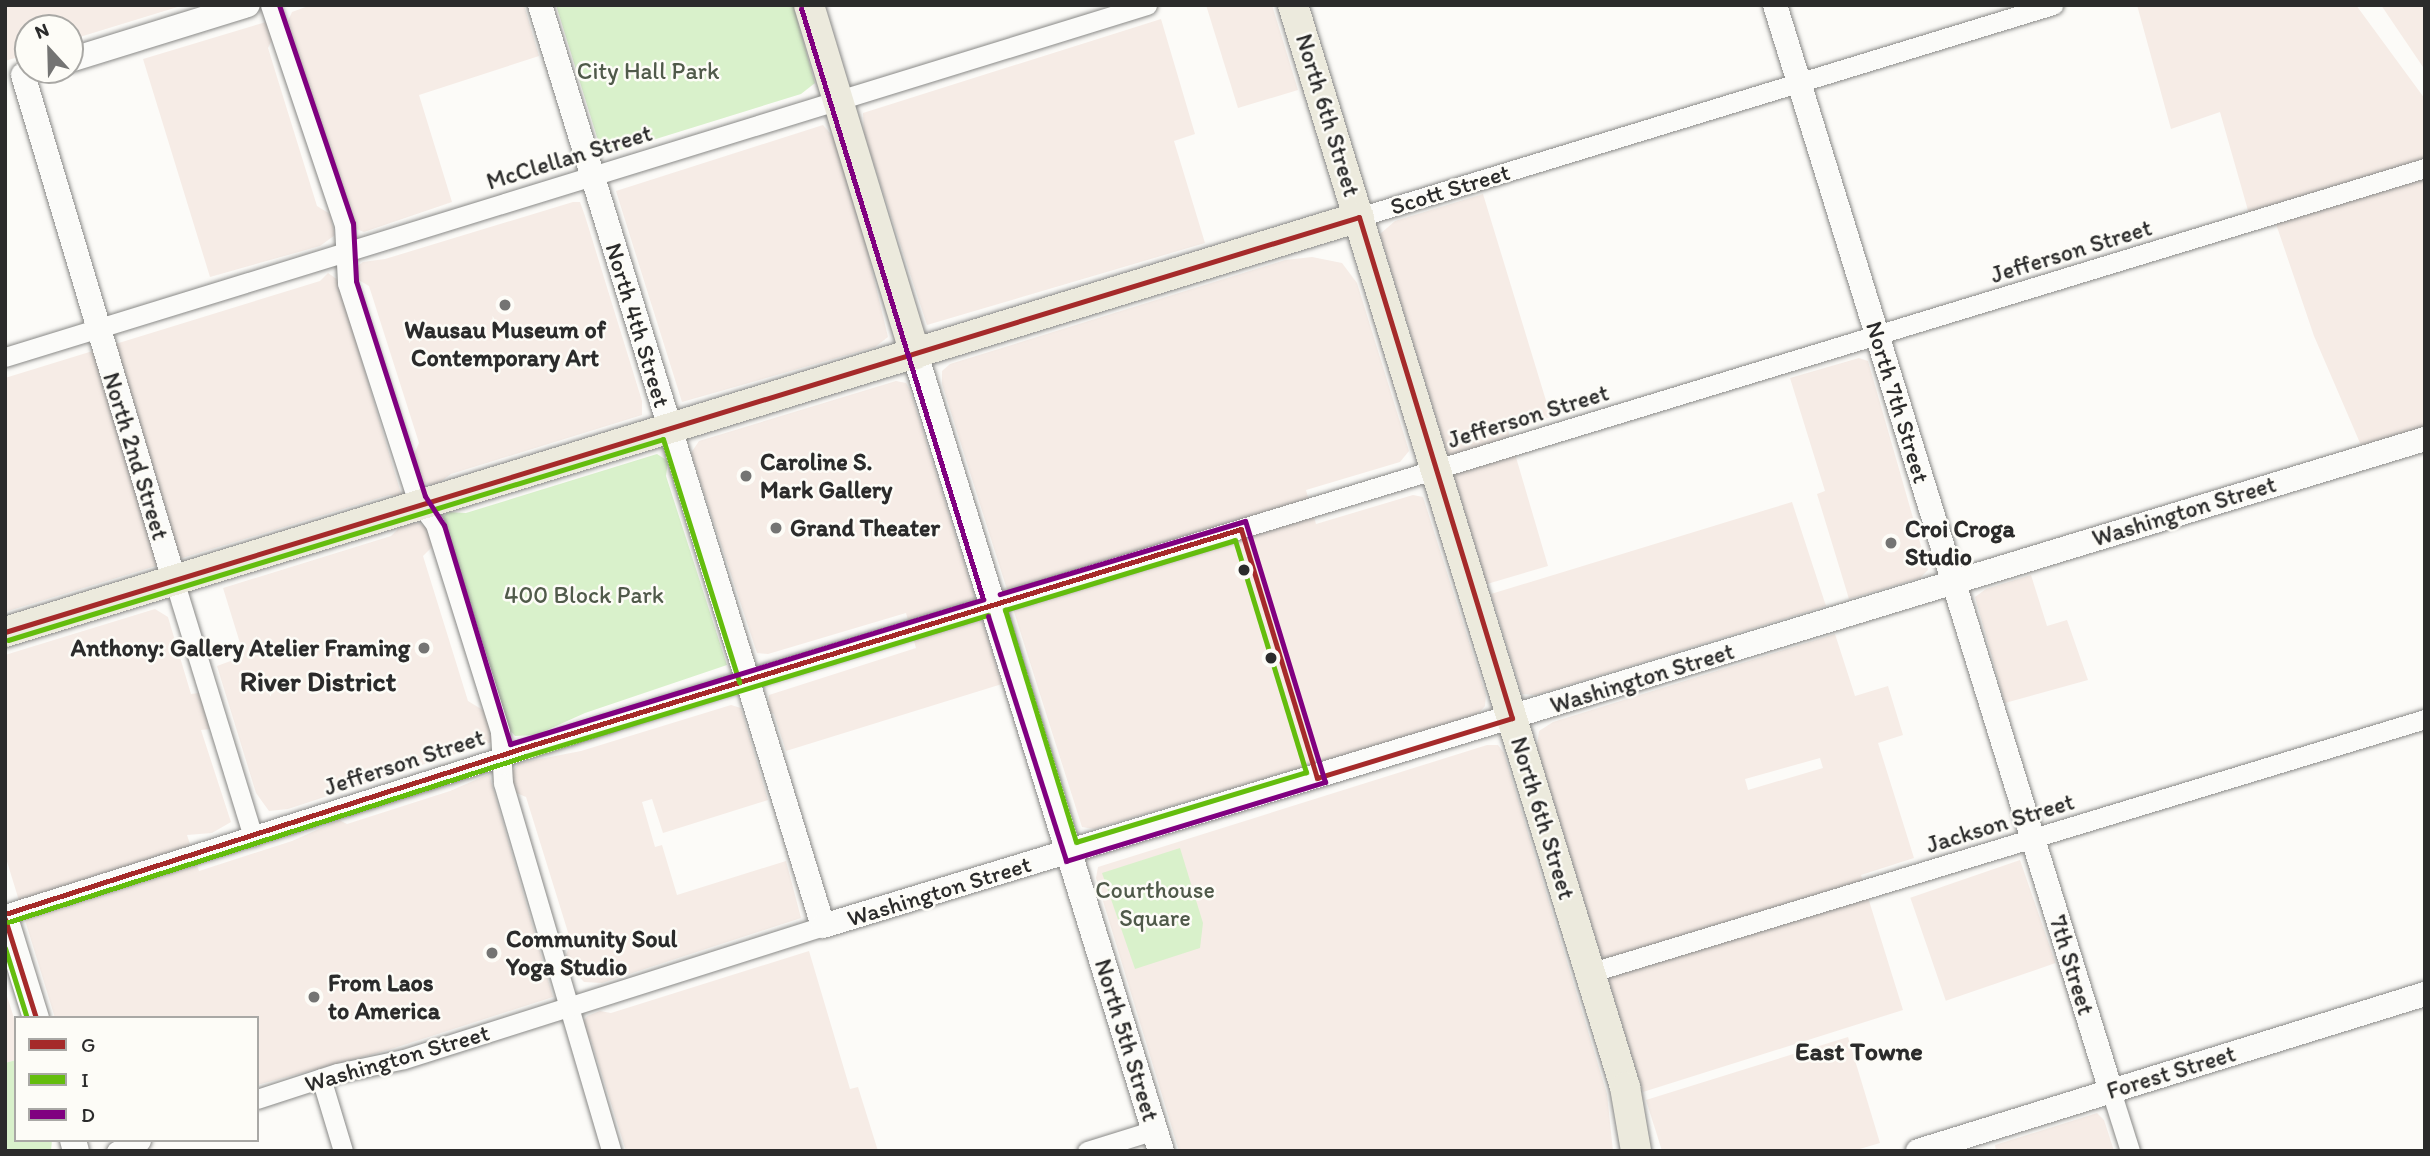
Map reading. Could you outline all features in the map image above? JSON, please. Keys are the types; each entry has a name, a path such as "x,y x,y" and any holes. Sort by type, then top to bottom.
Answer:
{"main road":[{"name":"North 5th Street","path":"809,5 1158,1140"},
{"name":"North 6th Street","path":"1293,5 1589,973 1638,1147"},
{"name":"Scott Street","path":"5,632 1359,217"},
{"path":"5,916 35,1016"}],"street":[{"path":"84,56 248,5"},
{"path":"270,5 344,225 347,283 419,505 435,524 504,755 503,783 572,1007 611,1151"},
{"name":"North 4th Street","path":"540,5 823,926"},
{"name":"McClellan Street","path":"5,357 1147,5"},
{"name":"North 7th Street","path":"1775,5 2032,839"},
{"name":"Scott Street","path":"1359,217 2053,5"},
{"name":"North 2nd Street","path":"26,84 253,836"},
{"name":"Jefferson Street","path":"5,916 747,679 2425,168"},
{"name":"Washington Street","path":"259,1099 321,1078 404,1059 823,926 1512,719 2425,439"},
{"name":"Jackson Street","path":"1589,973 2425,719"},
{"name":"7th Street","path":"2032,839 2112,1091"},
{"name":"Forest Street","path":"1918,1151 2425,994"},
{"path":"321,1078 343,1151"},
{"path":"2112,1091 2130,1151"},
{"path":"1087,1151 1158,1140"},
{"path":"116,1151 134,1142"}],"shaded area":[{"path":"5,5 184,5 84,36 84,14 14,14 14,58 5,61"},
{"path":"311,5 524,5 539,56 419,95 452,202 364,232 354,228 288,21 292,12"},
{"path":"1206,5 1272,5 1298,90 1238,108"},
{"path":"2137,5 2356,5 2425,99 2425,439 2366,457 2314,336 2273,215 2251,221 2220,112 2171,129"},
{"path":"2381,5 2425,5 2425,70"},
{"path":"1161,19 1195,134 1174,141 1205,243 927,325 864,134 863,113"},
{"path":"266,22 275,34 268,48 317,206 330,214 335,235 320,246 210,277 143,59"},
{"path":"823,125 834,138 861,224 888,337 875,347 682,402 616,191"},
{"path":"1483,194 1551,417 1508,430 1548,566 1487,584 1380,234 1395,221"},
{"path":"580,202 585,216 642,401 642,415 451,474 436,485 422,483 411,461 419,443 369,286 355,278 356,267 363,262 385,259"},
{"path":"1312,257 1342,263 1357,283 1409,451 1400,462 1306,490 1316,524 1413,495 1423,497 1486,695 1485,706 1477,715 1385,743 1094,829 1082,827 942,384 942,371 950,364 1285,260"},
{"path":"328,273 338,280 402,497 389,495 5,612 5,378 320,281"},
{"path":"1859,358 1868,361 1928,570 1920,578 1849,599 1817,494 1825,491 1790,378"},
{"path":"896,381 906,383 910,390 1002,684 786,751 774,714 768,711 769,695 916,648 906,613 768,654 757,653 691,453 699,441"},
{"path":"1792,502 1826,606 1536,695 1522,694 1491,594"},
{"path":"418,523 425,526 434,545 423,556 468,701 486,712 492,742 288,809 269,811 256,793 217,666 244,656 223,588 391,536 403,524"},
{"path":"2031,575 2047,626 2067,620 2088,680 2005,703 1975,597 1986,589"},
{"path":"155,609 168,617 191,694 199,693 210,729 201,730 231,822 212,833 187,835 199,871 292,841 339,820 347,824 450,791 489,774 553,997 385,1051 259,1084 259,1016 54,1016 5,855 5,655"},
{"path":"1835,634 1855,696 1888,686 1903,735 1878,743 1914,858 1861,875 1903,1010 1643,1092 1537,747 1539,731 1553,722","holes":["1820,758 1823,768 1748,790 1745,779"]},
{"path":"731,705 741,708 768,800 663,833 652,799 642,802 655,847 662,845 677,895 786,861 801,918 602,983 584,982 564,960 571,942 526,797 514,792 510,774 519,763 581,751"},
{"path":"1487,745 1498,745 1504,753 1607,1094 1613,1151 1179,1151 1096,878 1098,867"},
{"path":"2020,860 2055,963 1946,1001 1910,898"},
{"path":"809,951 850,1089 858,1087 878,1151 626,1151 591,1040 585,1035 582,1024 587,1016 600,1011 611,1013"},
{"path":"5,990 14,1018 14,1061 5,1063"},
{"path":"1848,1037 1880,1143 1853,1151 1662,1151 1646,1100"},
{"path":"2097,1113 2104,1120 2114,1151 1996,1151 1995,1145"}],"green space":[{"name":"City Hall Park","path":"556,5 793,5 815,83 801,94 614,152 600,145"},
{"name":"400 Block Park","path":"657,454 668,461 666,476 727,665 585,713 536,735 515,736 509,729 442,518 448,512 466,513"},
{"name":"Courthouse Square","path":"1180,848 1203,923 1200,948 1135,969 1102,873"},
{"path":"14,1061 14,1142 52,1142 51,1151 5,1151 5,1063"}],"transit line":[{"name":"D","path":"279,5 353,223 356,281 425,496 444,525 510,744 983,599 801,8"},
{"name":"G","path":"5,632 1359,217 1512,718 1317,778 1241,529 523,748 5,914"},
{"name":"I","path":"8,640 663,439 739,682"},
{"name":"D","path":"988,616 1066,861 1325,782 1245,521 1000,594"},
{"name":"I","path":"1235,540 1306,772 1076,842 1005,610 1235,540"},
{"name":"I","path":"8,922 526,756 988,615"},
{"name":"G","path":"5,919 35,1016"},
{"name":"I","path":"5,948 26,1016"}],"place":[{"name":"Wausau Museum of Contemporary Art","path":"505,305"},
{"name":"Caroline S. Mark Gallery","path":"746,476"},
{"name":"Grand Theater","path":"776,528"},
{"name":"Croi Croga Studio","path":"1891,543"},
{"name":"Anthony: Gallery Atelier Framing","path":"424,648"},
{"name":"Community Soul Yoga Studio","path":"492,953"},
{"name":"From Laos to America","path":"314,997"}],"district":[{"name":"River District","path":"318,681"},
{"name":"East Towne","path":"1859,1052"}]}
